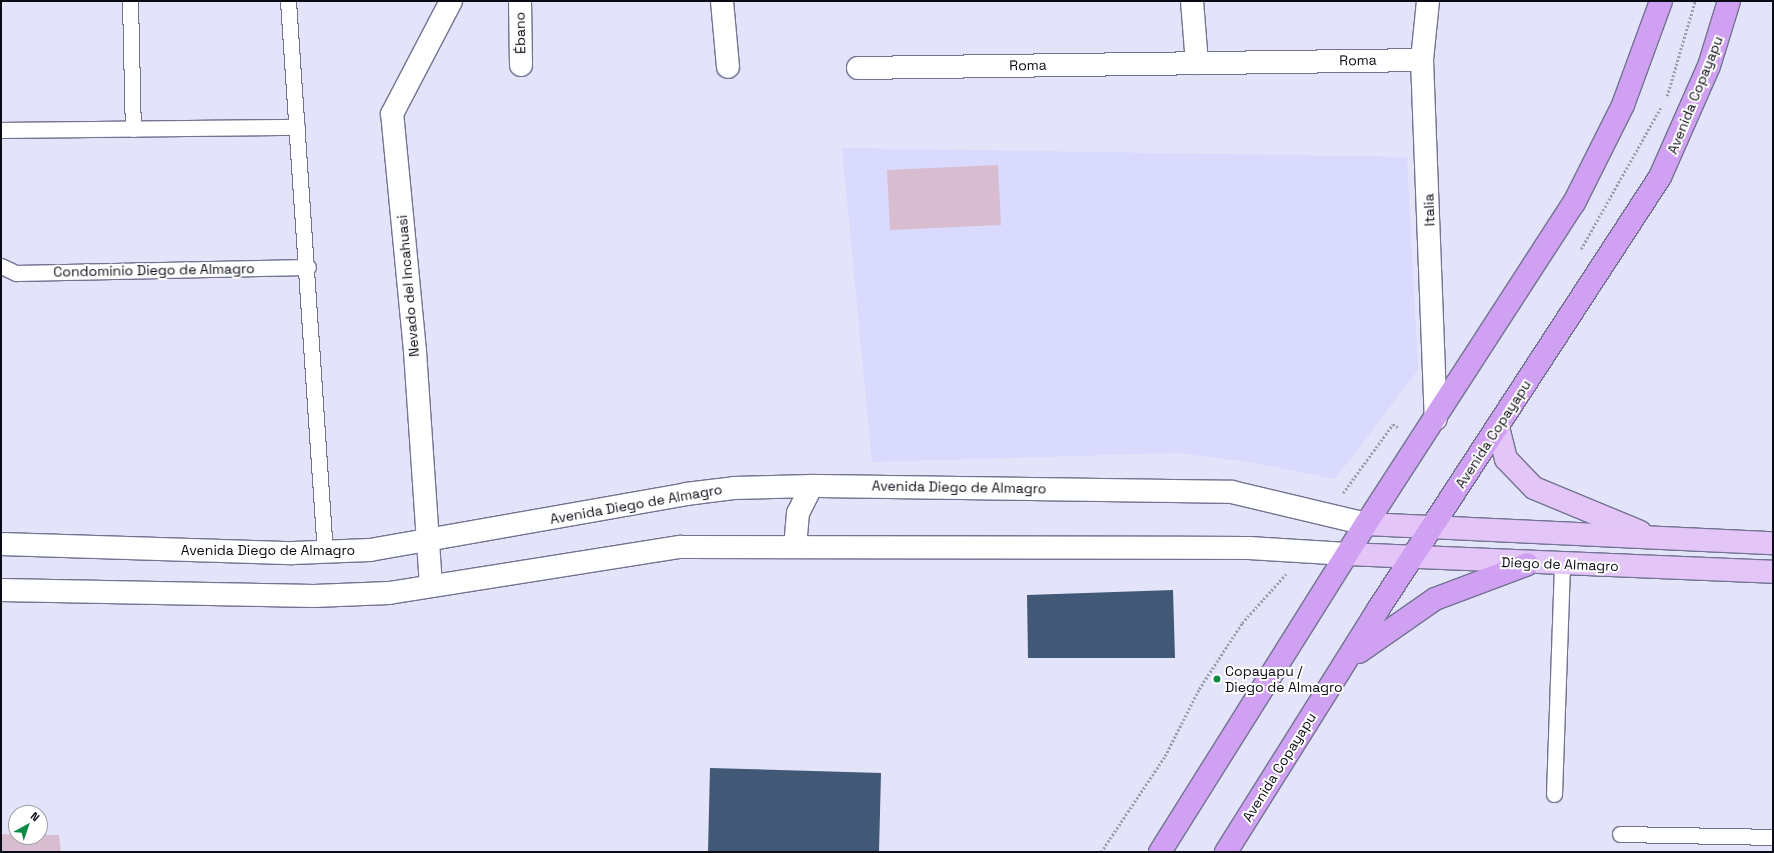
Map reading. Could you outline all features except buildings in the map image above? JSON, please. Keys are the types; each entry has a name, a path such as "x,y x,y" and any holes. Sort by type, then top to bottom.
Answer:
{"highway":[{"path":"1160,852 1366,524 1436,419 1574,202 1623,105 1661,1"},
{"name":"Avenida Copayapu","path":"1226,852 1412,558 1660,177 1706,73 1729,1"},
{"path":"1343,666 1370,641 1435,600 1528,564"}],"main road":[{"path":"1498,427 1506,459 1534,488 1656,539 1655,568"},
{"name":"Diego de Almagro","path":"1366,524 1656,539 1773,543"},
{"name":"Diego de Almagro","path":"1347,554 1528,564 1773,572"}],"street":[{"name":"Nevado del Incahuasi","path":"431,586 429,541 392,114 451,1"},
{"name":"Ébano","path":"520,1 521,65"},
{"path":"722,1 728,67"},
{"path":"1192,1 1197,63"},
{"name":"Italia","path":"1428,1 1422,60 1436,419"},
{"name":"Roma","path":"858,68 1422,60"},
{"name":"Avenida Diego de Almagro","path":"1,544 326,553 429,541 686,494 734,488 812,486 1232,492 1366,524"},
{"path":"795,547 798,513 812,486"},
{"path":"1,590 314,596 389,593 675,547 1249,548 1347,554"}],"lane":[{"path":"130,1 133,129"},
{"path":"288,1 308,267 326,553"},
{"path":"1,130 297,127"},
{"name":"Condominio Diego de Almagro","path":"1,266 16,273 308,267"},
{"path":"1554,794 1562,565"},
{"path":"1620,834 1773,837"}],"shaded area":[{"path":"842,148 1407,157 1418,370 1335,479 1255,463 1178,453 872,462"},
{"path":"998,165 1001,225 890,230 887,170"},
{"path":"1,834 8,834 8,845 48,845 48,835 59,835 61,852 1,852"}],"place":[{"name":"Copayapu / Diego de Almagro","path":"1217,679"}]}
